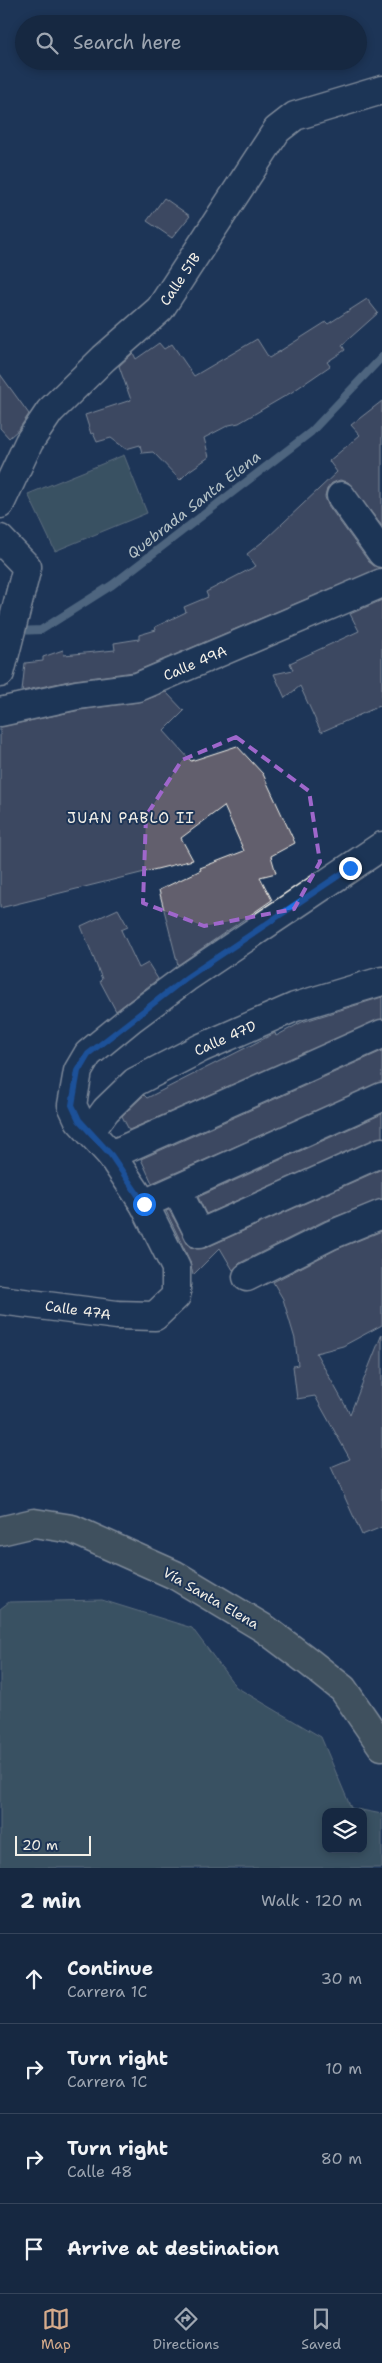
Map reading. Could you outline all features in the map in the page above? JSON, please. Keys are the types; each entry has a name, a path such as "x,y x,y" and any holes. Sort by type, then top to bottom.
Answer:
{"main road":[{"name":"Vía Santa Elena","path":"0,1531 34,1523 72,1529 189,1583 266,1629 343,1689 382,1746"}],"street":[{"name":"Calle 51B","path":"0,504 29,442 50,411 104,358 160,309 277,130 295,116 382,90"},
{"path":"341,496 382,553"},
{"path":"0,539 27,567 1,671"},
{"name":"Calle 49A","path":"0,712 77,695 138,688 382,583"},
{"path":"382,846 186,978 88,1054 78,1071 72,1105 79,1120 111,1155 144,1204 382,1097"},
{"name":"Calle 47D","path":"90,1132 106,1110 135,1082 176,1061 295,1007 382,981"},
{"path":"111,1155 382,1034"},
{"path":"177,1190 200,1234 382,1152"},
{"name":"Calle 47A","path":"0,1300 117,1315 155,1316 176,1296 176,1268 144,1204"},
{"path":"247,1277 331,1235 382,1214"}],"highlighted area":[{"path":"236,737 309,791 320,862 294,909 204,926 143,903 146,816 182,760"}],"green space":[{"path":"124,455 147,513 55,551 28,494"},
{"path":"102,1600 192,1628 236,1687 321,1737 351,1808 322,1808 322,1853 367,1853 367,1811 382,1814 382,1868 0,1868 0,1609 9,1602"}],"building":[{"path":"164,198 190,216 172,238 147,221"},
{"path":"367,299 378,313 342,345 345,350 327,362 330,366 292,392 239,423 229,425 204,438 209,457 180,480 153,452 142,453 140,445 126,449 111,438 97,442 93,433 91,434 85,415 131,400 119,366 133,353 136,359 159,343 164,349 172,344 194,376 257,339 269,358"},
{"path":"0,374 29,414 19,429 9,438 0,428"},
{"path":"382,401 382,526 348,482 340,480 332,483 327,489 325,497 328,505 369,562 380,568 134,672 74,680 22,691 25,663 43,661 43,657 63,650 64,655 115,650 114,643 139,639 139,635 156,630 155,627 186,612 184,607 208,597 206,592 256,566 247,554 266,539 337,472 329,461 360,435 351,425"},
{"path":"382,600 382,705 321,732 300,686 285,698 274,674 293,670 290,663 359,631 350,614"},
{"path":"166,692 184,711 164,731 191,761 237,746 263,774 295,843 271,856 276,873 260,877 272,900 178,965 159,890 201,870 200,868 244,851 224,806 181,838 193,860 0,908 0,727 80,710 140,702"},
{"path":"118,909 128,927 121,930 139,968 148,963 158,979 116,1011 100,981 102,979 81,926"},
{"path":"382,997 382,1019 129,1130 122,1116 144,1095 147,1098 275,1033 276,1036 302,1022"},
{"path":"382,1051 382,1082 152,1183 141,1159"},
{"path":"382,1114 382,1137 206,1214 198,1197"},
{"path":"382,1169 382,1199 324,1221 240,1263 233,1270 220,1248 193,1275 190,1261 166,1211 169,1210 190,1247 197,1249 205,1248"},
{"path":"382,1231 382,1325 343,1346 316,1353 350,1414 382,1334 382,1527 362,1535 331,1467 350,1459 315,1396 297,1399 293,1366 298,1365 295,1339 283,1299 273,1282 337,1249"}],"waterway":[{"name":"Quebrada Santa Elena","path":"16,631 41,630 112,585 311,432 382,357"}],"district":[{"name":"JUAN PABLO II","path":"131,818"}],"route":[{"path":"144,1204 111,1155 79,1120 72,1105 78,1071 88,1054 186,978 350,868"}]}
